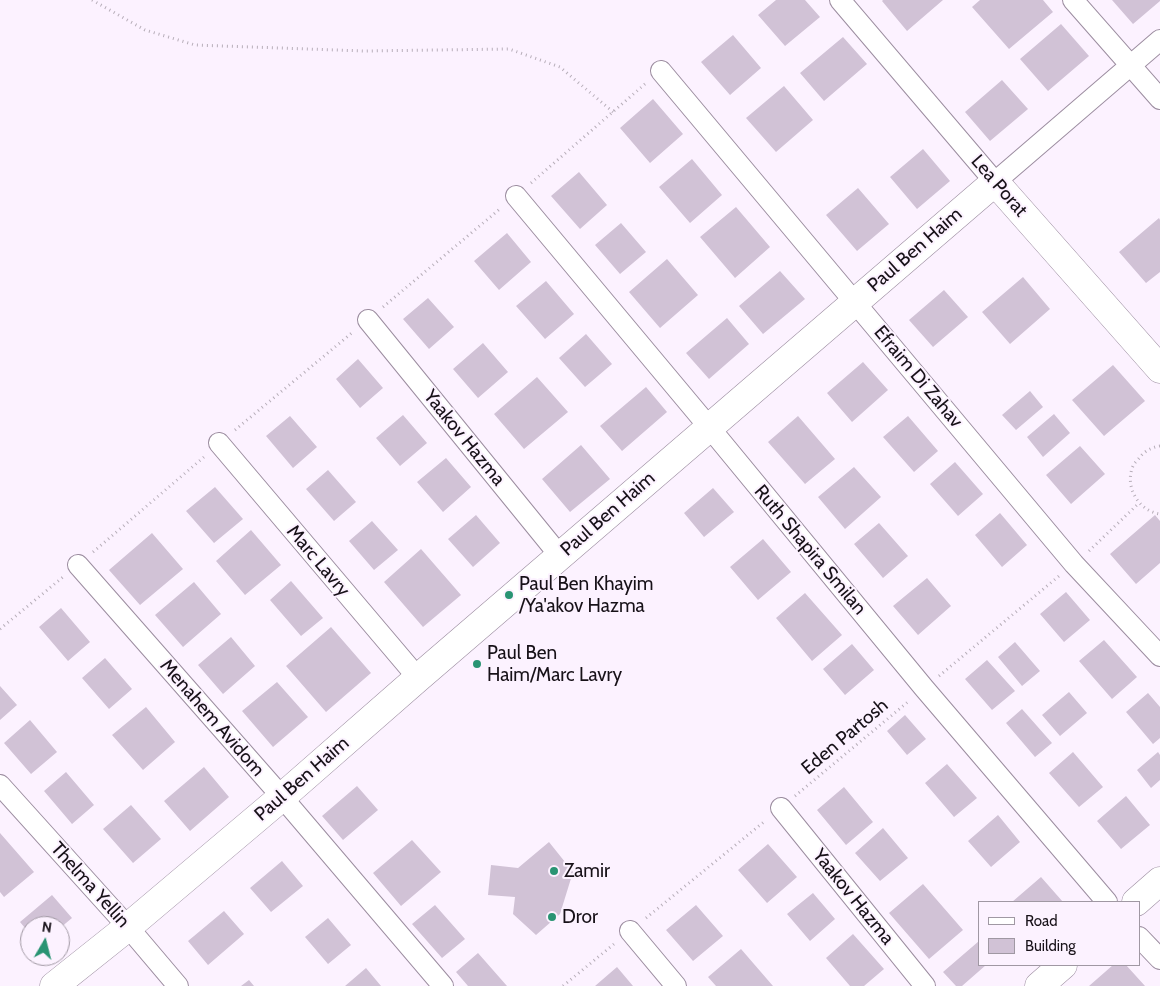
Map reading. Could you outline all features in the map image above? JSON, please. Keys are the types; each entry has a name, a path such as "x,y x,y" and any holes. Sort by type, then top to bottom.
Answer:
{"street":[{"name":"Lea Porat","path":"840,0 995,182 1160,369"},
{"path":"1073,0 1160,100"},
{"name":"Paul Ben Haim","path":"54,986 128,927 282,797 1160,40"},
{"name":"Efraim Di Zahav","path":"661,71 1074,564 1160,656"},
{"name":"Ruth Shapira Smilan","path":"516,196 924,688 1106,901"},
{"name":"Yaakov Hazma","path":"368,320 560,556"},
{"name":"Marc Lavry","path":"219,443 418,678"},
{"name":"Menahem Avidom","path":"78,565 282,797 443,986"},
{"name":"Thelma Yellin","path":"0,785 128,927 178,986"},
{"name":"Yaakov Hazma","path":"781,808 925,986"},
{"path":"1137,901 1160,881"},
{"path":"630,931 676,986"},
{"path":"1140,938 1160,959"},
{"path":"1039,986 1063,966"}],"path":[{"path":"92,0 145,30 196,45 364,51 509,49 560,67 613,112"},
{"path":"0,629 78,565 219,443 516,196 661,71"},
{"path":"1160,446 1155,446 1144,452 1133,466 1130,478 1133,493 1139,503 1146,509 1160,514"},
{"name":"Eden Partosh","path":"562,986 781,808 1074,564 1139,503"}],"building":[{"path":"776,0 805,0 820,17 785,46 758,15"},
{"path":"883,0 943,0 907,31"},
{"path":"980,0 1043,0 1053,12 1009,49 972,7"},
{"path":"1112,0 1160,0 1160,1 1133,24"},
{"path":"1061,24 1089,56 1048,91 1020,59"},
{"path":"733,35 761,68 730,95 701,62"},
{"path":"843,37 867,64 824,101 800,73"},
{"path":"1002,80 1028,109 990,141 965,112"},
{"path":"784,86 813,120 776,152 746,118"},
{"path":"653,99 683,134 650,163 620,128"},
{"path":"923,149 950,181 917,209 890,177"},
{"path":"692,159 722,195 690,223 659,187"},
{"path":"579,172 607,205 580,229 551,196"},
{"path":"858,188 889,224 857,251 826,215"},
{"path":"736,207 770,247 735,278 700,237"},
{"path":"1159,218 1160,272 1146,283 1119,252"},
{"path":"621,223 646,252 620,274 595,245"},
{"path":"507,233 531,262 499,290 474,261"},
{"path":"667,259 698,295 660,328 629,292"},
{"path":"780,271 805,299 763,334 739,306"},
{"path":"1023,277 1050,309 1010,344 982,312"},
{"path":"546,281 574,314 545,339 516,306"},
{"path":"944,290 968,317 933,347 909,320"},
{"path":"428,298 454,327 429,349 403,319"},
{"path":"727,318 749,344 709,379 686,353"},
{"path":"586,334 612,364 585,387 559,358"},
{"path":"483,343 508,372 478,398 453,369"},
{"path":"358,359 383,388 360,408 336,379"},
{"path":"863,362 888,390 852,422 827,393"},
{"path":"1113,365 1145,401 1104,436 1072,400"},
{"path":"537,377 568,412 524,449 494,414"},
{"path":"646,387 667,412 622,451 600,426"},
{"path":"1030,391 1043,407 1016,430 1002,415"},
{"path":"1054,414 1070,433 1043,457 1027,437"},
{"path":"403,415 427,443 400,466 376,438"},
{"path":"290,416 317,447 293,468 266,436"},
{"path":"798,416 835,459 805,484 768,442"},
{"path":"908,416 938,451 914,472 883,437"},
{"path":"581,445 610,479 570,512 542,479"},
{"path":"1080,446 1105,474 1071,504 1046,475"},
{"path":"446,458 471,487 443,512 417,482"},
{"path":"955,462 983,494 958,516 930,484"},
{"path":"854,467 881,497 845,529 818,497"},
{"path":"328,470 356,502 334,521 306,489"},
{"path":"215,487 243,519 214,543 186,511"},
{"path":"713,488 734,512 704,537 684,513"},
{"path":"1000,513 1027,545 1002,567 975,535"},
{"path":"476,515 500,543 473,567 448,539"},
{"path":"1155,515 1160,521 1160,563 1136,584 1110,554"},
{"path":"372,521 398,550 374,570 349,541"},
{"path":"879,523 908,556 883,578 854,544"},
{"path":"251,530 281,565 245,595 216,561"},
{"path":"152,533 183,569 140,605 109,570"},
{"path":"763,539 791,572 758,600 730,567"},
{"path":"421,549 461,595 423,627 384,582"},
{"path":"927,578 951,606 918,635 893,606"},
{"path":"291,581 323,618 301,636 270,600"},
{"path":"194,582 221,614 183,647 155,615"},
{"path":"1066,592 1090,620 1064,642 1040,614"},
{"path":"805,593 842,635 812,661 776,618"},
{"path":"61,608 90,642 68,661 39,627"},
{"path":"331,627 371,673 326,712 286,666"},
{"path":"231,637 255,666 223,694 198,665"},
{"path":"1104,640 1137,677 1112,699 1079,661"},
{"path":"1015,642 1040,671 1022,686 998,657"},
{"path":"852,644 874,670 845,695 823,669"},
{"path":"105,658 132,689 109,709 82,678"},
{"path":"987,660 1015,691 992,710 965,679"},
{"path":"277,682 308,717 273,747 242,711"},
{"path":"0,686 17,705 0,720"},
{"path":"1069,692 1087,713 1060,736 1042,715"},
{"path":"1148,693 1160,707 1160,738 1153,744 1126,712"},
{"path":"146,707 175,742 143,770 112,735"},
{"path":"1022,709 1052,743 1035,757 1006,723"},
{"path":"905,715 926,739 907,755 887,731"},
{"path":"30,720 57,752 31,774 4,743"},
{"path":"1073,752 1103,787 1079,807 1049,773"},
{"path":"1158,752 1160,755 1160,780 1151,788 1137,770"},
{"path":"947,764 977,798 954,817 925,783"},
{"path":"204,767 229,797 190,831 164,801"},
{"path":"66,772 94,805 72,824 44,791"},
{"path":"357,786 378,810 343,840 322,816"},
{"path":"844,787 873,822 846,845 817,810"},
{"path":"1126,796 1150,825 1121,849 1097,821"},
{"path":"131,805 161,839 133,863 103,829"},
{"path":"998,815 1020,842 991,867 968,841"},
{"path":"883,828 908,858 880,881 855,853"},
{"path":"0,833 34,872 4,897 0,892"},
{"path":"412,840 441,872 401,906 373,873"},
{"path":"549,842 573,872 560,914 536,935 513,914 515,897 488,895 491,865 518,868"},
{"path":"768,844 797,877 767,903 738,870"},
{"path":"282,861 303,886 271,912 250,888"},
{"path":"1041,877 1062,901 1013,901"},
{"path":"923,884 963,930 929,959 889,913"},
{"path":"813,893 835,919 810,941 787,914"},
{"path":"52,895 72,918 70,920 70,916 27,916"},
{"path":"435,905 465,939 442,958 412,924"},
{"path":"696,905 723,936 693,961 666,930"},
{"path":"224,911 244,934 208,965 188,941"},
{"path":"328,918 351,945 328,964 305,937"},
{"path":"853,934 884,969 864,986 850,986 826,958"},
{"path":"978,942 978,966 985,966 962,986 956,986 943,972"},
{"path":"741,949 773,986 716,986 708,977"},
{"path":"478,953 507,986 468,986 456,972"},
{"path":"1112,966 1127,966 1145,986 1089,986"},
{"path":"617,967 633,986 595,986"},
{"path":"366,968 381,986 345,986"},
{"path":"249,980 254,986 241,986"}],"place":[{"name":"Paul Ben Khayim /Ya'akov Hazma","path":"509,595"},
{"name":"Paul Ben Haim/Marc Lavry","path":"477,664"},
{"name":"Zamir","path":"554,871"},
{"name":"Dror","path":"552,917"}]}
